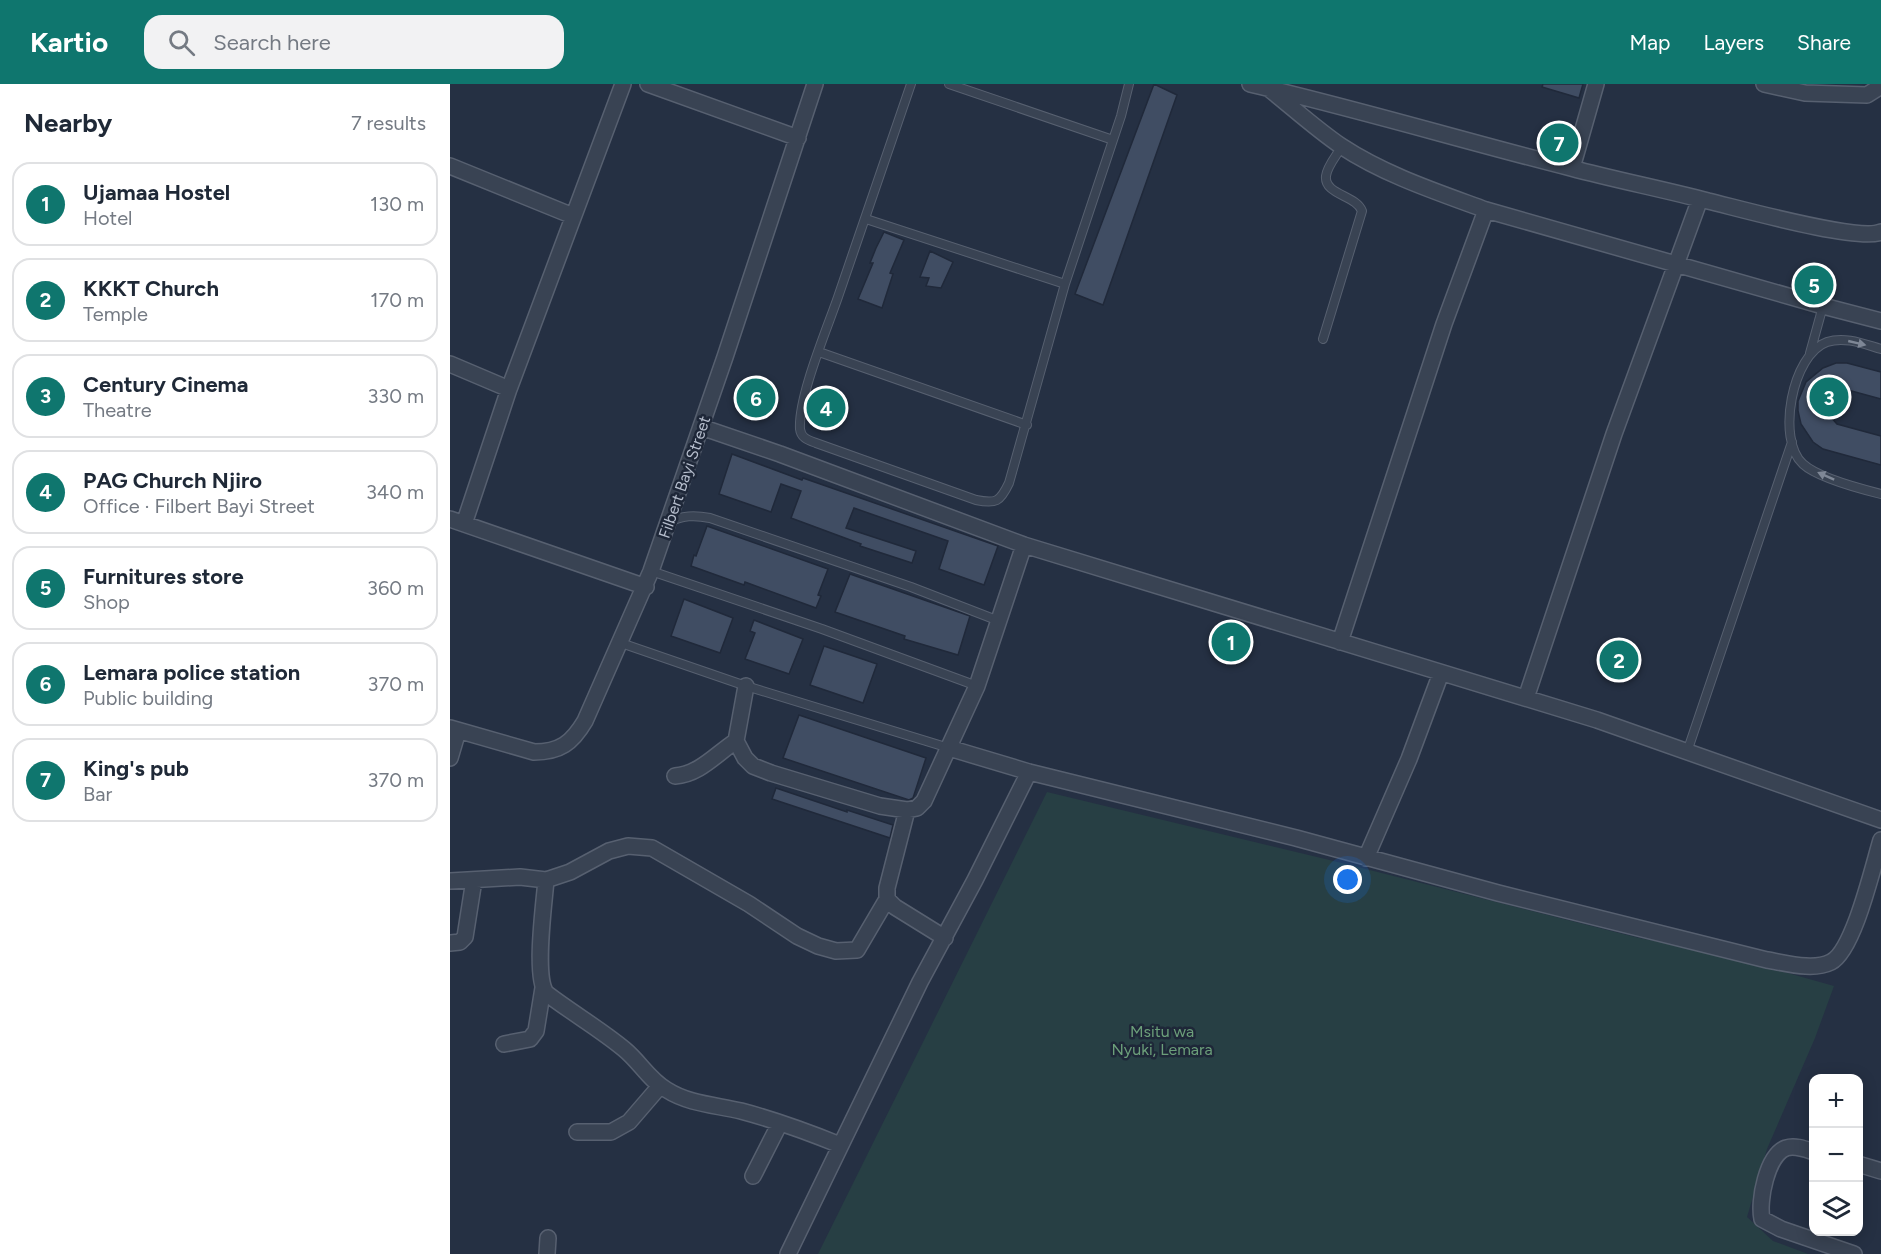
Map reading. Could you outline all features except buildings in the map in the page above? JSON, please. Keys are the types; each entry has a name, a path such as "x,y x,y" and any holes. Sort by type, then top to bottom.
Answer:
{"street":[{"path":"623,84 457,521 646,587"},
{"path":"648,84 798,138"},
{"name":"Filbert Bayi Street","path":"454,730 534,752 546,752 575,738 585,721 646,587 815,84"},
{"path":"1250,84 1383,116 1572,168 1700,199 1849,233 1875,235 1881,232"},
{"path":"1572,168 1596,84"},
{"path":"1764,84 1805,93 1856,95 1867,95 1880,84"},
{"path":"1268,88 1342,146 1410,181 1486,210 1881,321"},
{"path":"450,166 573,216"},
{"path":"1526,698 1614,435 1700,199"},
{"path":"1340,642 1437,346 1486,210"},
{"path":"450,363 509,388"},
{"path":"701,428 780,454 1024,544 1597,720 1881,820"},
{"path":"746,686 736,741 745,758 753,766 880,806 907,810 917,808 924,801 977,686 1024,544"},
{"path":"1366,858 1409,759 1441,673"},
{"path":"450,758 454,730"},
{"path":"675,776 687,775 698,770 736,741"},
{"path":"949,748 1029,772 1498,893 1795,965 1815,966 1832,962 1845,948 1865,896 1881,840"},
{"path":"788,1254 920,982 945,938 1029,772"},
{"path":"450,881 520,877 546,880 570,872 609,851 628,846 652,848 749,904 797,936 836,951 857,950 887,899 887,888 907,810"},
{"path":"450,943 460,942 465,937 474,880"},
{"path":"504,1044 530,1039 536,1031 543,988 540,969 546,880"},
{"path":"887,899 945,938"},
{"path":"543,988 561,1005 622,1047 667,1091 691,1101 743,1112 840,1145"},
{"path":"577,1132 611,1132 628,1122 660,1086"},
{"path":"753,1176 780,1124"},
{"path":"1809,1151 1789,1147 1782,1149 1772,1160 1762,1191 1760,1210 1762,1219 1781,1229 1854,1254"},
{"path":"1863,1166 1881,1171"},
{"path":"547,1254 548,1238"}],"lane":[{"path":"910,84 819,352 801,409 800,427 803,437 976,500 990,503 998,500 1004,494 1009,483 1065,284 1113,140 1129,84"},
{"path":"949,84 1113,140"},
{"path":"1323,339 1362,211 1355,202 1329,188 1325,179 1327,171 1342,146"},
{"path":"866,219 1065,284"},
{"path":"1809,355 1822,306"},
{"path":"1881,349 1853,341 1837,340 1825,342 1812,351 1800,370 1788,428 1795,452 1803,464 1824,476 1881,494"},
{"path":"819,352 1027,425"},
{"path":"1688,752 1792,442"},
{"path":"667,523 676,518 690,516 710,518 911,587 999,621"},
{"path":"651,572 822,629 977,686"},
{"path":"621,643 746,686 949,748"}],"green space":[{"name":"Msitu wa Nyuki, Lemara","path":"1047,792 1639,938 1713,952 1834,986 1815,1038 1767,1149 1747,1217 1773,1241 1808,1254 818,1254"}],"place":[{"name":"King's pub","path":"1559,143"},
{"name":"Furnitures store","path":"1814,285"},
{"name":"Century Cinema","path":"1829,397"},
{"name":"Lemara police station","path":"756,398"},
{"name":"PAG Church Njiro","path":"826,408"},
{"name":"Ujamaa Hostel","path":"1231,642"},
{"name":"KKKT Church","path":"1619,660"}]}
